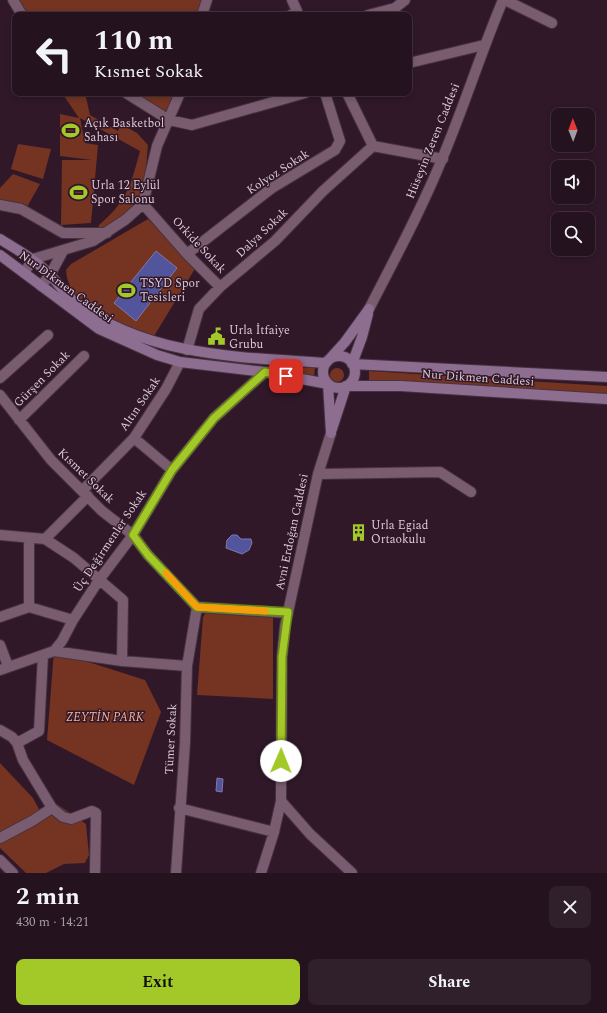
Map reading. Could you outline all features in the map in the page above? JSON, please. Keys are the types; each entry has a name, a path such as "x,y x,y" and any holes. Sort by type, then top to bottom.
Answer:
{"main road":[{"name":"Nur Dikmen Caddesi","path":"0,239 33,259 76,302 113,325 151,341 187,350 236,357 326,363"},
{"name":"Nur Dikmen Caddesi","path":"0,255 99,329 156,354 180,362 265,372 328,384"},
{"path":"331,433 328,384 323,374 326,363 345,342 369,310"},
{"path":"331,433 346,386 354,378 352,364 362,337 369,310"},
{"path":"326,363 331,358 339,356 347,359 352,364"},
{"name":"Nur Dikmen Caddesi","path":"352,364 607,377"},
{"path":"328,384 337,388 346,386"},
{"name":"Nur Dikmen Caddesi","path":"346,386 401,386 607,399"}],"street":[{"path":"13,0 20,12"},
{"path":"203,12 207,0"},
{"path":"292,0 294,12"},
{"path":"380,12 395,8 405,0"},
{"path":"504,0 552,23"},
{"name":"Hüseyin Zeren Caddesi","path":"369,310 418,213 442,159 484,45 504,0"},
{"path":"412,62 484,45"},
{"path":"131,96 169,120 192,125 294,96"},
{"path":"24,273 33,259 93,241 125,220 143,204 157,146 179,96"},
{"name":"Kolyoz Sokak","path":"187,254 272,188 335,150 340,141 326,96"},
{"path":"348,96 373,146 442,159"},
{"name":"Dalya Sokak","path":"187,350 199,309 220,287 275,241 323,191 373,146"},
{"name":"Orkide Sokak","path":"143,204 187,254 220,287"},
{"path":"0,205 21,209 63,232 107,233"},
{"path":"41,286 50,275 63,251"},
{"path":"0,378 48,335"},
{"name":"Gürşen Sokak","path":"19,420 84,356"},
{"name":"Altın Sokak","path":"45,539 134,438 166,390 180,362"},
{"name":"Üç Değirmenler Sokak","path":"54,651 62,642 73,620 99,580 133,535 172,470 214,418 265,372"},
{"name":"Kısmet Sokak","path":"1,399 51,460 102,511 133,535 148,555 197,607"},
{"name":"Avni Erdoğan Caddesi","path":"261,873 274,832 281,801 282,657 288,612 318,474 331,433"},
{"path":"134,438 172,470"},
{"path":"318,474 440,472 471,492"},
{"path":"0,535 29,539 45,539 74,558 123,600 122,661"},
{"path":"29,539 29,607"},
{"path":"0,617 29,607 73,620"},
{"path":"197,607 288,612"},
{"name":"Tümer Sokak","path":"176,873 179,808 185,743 187,666 197,607"},
{"path":"0,645 4,668 54,651 122,661 187,666"},
{"path":"17,743 39,731 43,655"},
{"path":"0,730 12,737 17,743 23,760 52,808 66,818 74,818 92,810 96,813 95,873"},
{"path":"281,801 310,834 352,873"},
{"path":"0,838 32,821 52,808"},
{"path":"179,808 274,832"},
{"path":"0,860 13,873"}],"green space":[{"path":"13,0 207,0 203,12 20,12"},
{"path":"64,96 86,96 90,115 118,131 121,124 137,133 148,145 143,204 107,233 98,226 108,217 122,200 130,184 140,151 80,118 85,143 98,145 91,223 61,225 62,160 92,160 60,156 60,114 79,118"},
{"path":"131,96 179,96 169,120"},
{"path":"18,144 51,149 43,179 11,169"},
{"path":"13,174 40,184 27,207 0,202 0,188"},
{"name":"TSYD Spor Tesisleri","path":"148,219 196,267 151,341 76,303 67,278 66,270 71,264"},
{"path":"315,367 314,377 281,369"},
{"path":"337,368 342,370 344,375 342,380 337,382 332,380 330,375 332,370"},
{"path":"369,371 607,386 607,395 369,380"},
{"path":"208,610 273,616 273,699 197,695 203,617"},
{"name":"ZEYTİN PARK","path":"54,651 145,680 161,712 134,785 47,740"},
{"path":"0,763 33,798 40,811 51,800 86,824 89,855 85,863 64,864 46,873 26,873 0,848"}],"shaded area":[{"path":"156,251 177,268 136,321 114,303"},
{"path":"232,535 237,535 241,539 251,539 252,543 249,550 242,554 226,548 227,540"},
{"path":"217,778 223,779 222,792 216,791"}],"slow traffic":[{"path":"166,573 197,607 265,611"}],"place":[{"name":"Açık Basketbol Sahası","path":"71,130"},
{"name":"Urla 12 Eylül Spor Salonu","path":"78,192"},
{"name":"TSYD Spor Tesisleri","path":"127,290"},
{"name":"Urla İtfaiye Grubu","path":"216,337"},
{"name":"Urla Egiad Ortaokulu","path":"358,532"}],"route":[{"path":"281,761 282,657 288,612 197,607 148,555 133,535 172,470 214,418 265,372 286,376"}]}
